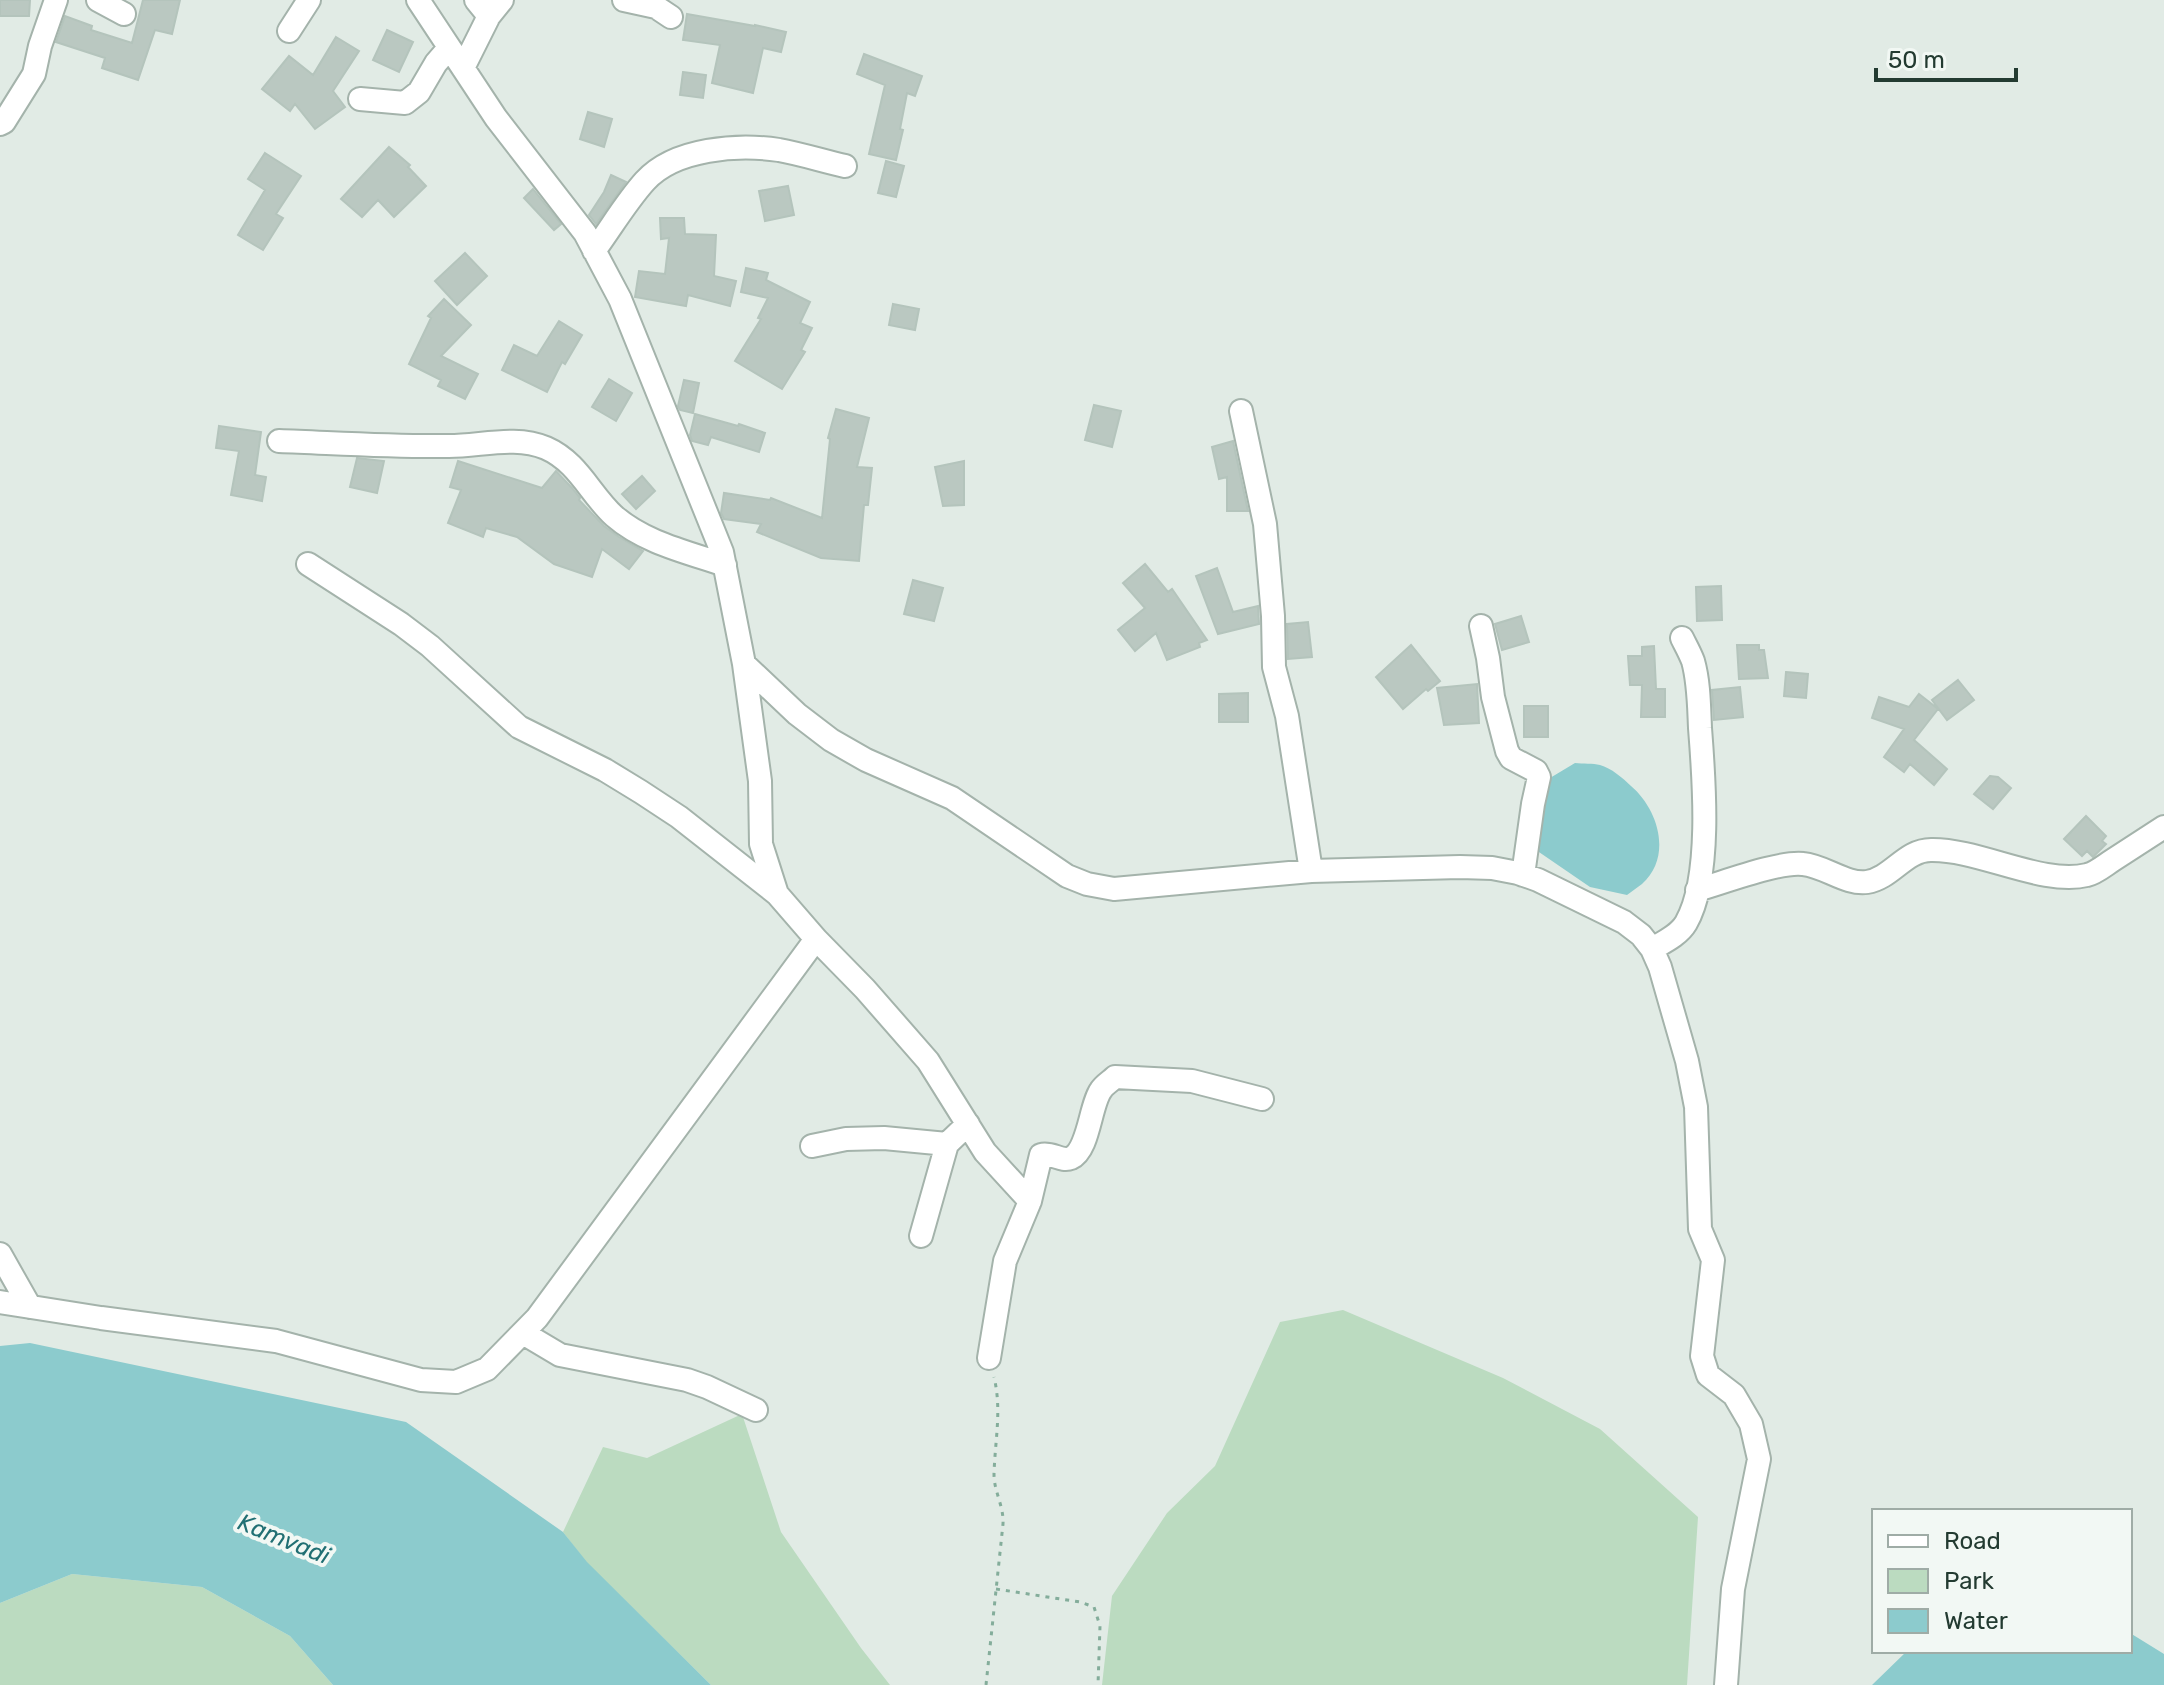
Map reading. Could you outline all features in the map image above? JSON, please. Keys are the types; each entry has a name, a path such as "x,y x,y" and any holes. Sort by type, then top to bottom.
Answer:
{"street":[{"path":"0,124 34,74 56,0"},
{"path":"98,0 124,14"},
{"path":"289,31 309,0"},
{"path":"418,0 496,118 585,233 620,299 717,537 744,664 760,781 761,844 777,894"},
{"path":"624,0 656,7 671,17"},
{"path":"463,68 489,5"},
{"path":"360,99 405,103 419,92 449,48"},
{"path":"594,251 646,180 663,166 682,157 702,151 764,148 845,166"},
{"path":"1241,411 1265,524 1274,667 1287,716 1311,871"},
{"path":"279,441 446,446 523,442 545,447 576,469 612,514 647,539 725,565"},
{"path":"308,564 430,646 519,727 605,770 641,792 679,817 777,894 928,1061 985,1152 1030,1201"},
{"path":"1481,626 1493,697 1507,751 1511,758 1536,771 1539,777 1523,875"},
{"path":"1652,949 1684,927 1697,890 1702,849 1704,791 1697,685 1693,661 1682,638"},
{"path":"744,664 797,714 831,740 866,760 952,798 1067,876 1087,884 1114,889 1311,871 1492,868 1523,875 1624,922 1641,935 1660,967 1687,1061 1696,1107 1700,1229 1713,1260 1702,1356 1708,1375 1734,1395 1751,1424 1759,1459 1733,1589 1726,1685"},
{"path":"1697,890 1793,863 1823,868 1851,881 1865,883 1885,874 1911,855 1927,849 1974,855 2043,874 2090,875 2164,827"},
{"path":"0,1302 276,1341 421,1380 456,1382 487,1369 537,1318 816,939"},
{"path":"989,1358 1005,1261 1030,1201 1041,1155 1047,1153 1065,1159 1075,1157 1081,1149 1101,1090 1115,1077 1192,1081 1262,1099"},
{"path":"921,1236 947,1144 968,1124"},
{"path":"812,1146 871,1138 947,1144"},
{"path":"0,1254 30,1307"},
{"path":"523,1333 560,1355 652,1372 697,1384 756,1410"}],"path":[{"path":"986,1685 1003,1509 994,1475 998,1395 989,1358"},
{"path":"996,1589 1094,1607 1100,1626 1098,1685"}],"green space":[{"path":"1343,1310 1503,1378 1600,1429 1698,1517 1687,1685 1102,1685 1112,1596 1167,1513 1215,1466 1280,1322"},
{"path":"742,1414 781,1532 890,1685 711,1685 586,1562 563,1532 603,1447 647,1458"},
{"path":"72,1574 202,1587 290,1636 333,1685 0,1685 0,1603"}],"water":[{"path":"1575,763 1600,765 1617,774 1640,796 1655,820 1659,847 1657,860 1652,873 1627,895 1590,887 1536,850 1538,804 1550,778"},
{"name":"Kamvadi","path":"30,1343 406,1422 563,1532 587,1562 711,1685 333,1685 290,1636 202,1587 72,1574 0,1603 0,1346"},
{"path":"2132,1634 2164,1654 2164,1685 1872,1685 1905,1653 2132,1653"}],"building":[{"path":"0,0 30,0 29,16 0,16"},
{"path":"143,0 180,0 172,34 155,30 138,80 102,68 105,58 56,42 65,16 92,26 91,30 132,43"},
{"path":"687,14 786,32 781,52 763,48 753,93 712,83 720,45 683,40"},
{"path":"387,30 413,42 399,72 373,60"},
{"path":"336,37 359,51 333,91 345,107 315,129 295,104 290,111 262,89 289,56 313,75"},
{"path":"864,54 922,76 915,96 907,93 896,160 869,154 885,85 857,74"},
{"path":"683,72 706,75 703,98 680,95"},
{"path":"588,112 612,119 604,147 580,139"},
{"path":"389,147 410,165 408,167 426,186 394,217 378,200 362,217 341,199"},
{"path":"265,153 301,176 276,214 283,218 263,250 238,235 265,190 248,179"},
{"path":"886,161 904,166 896,197 878,193"},
{"path":"611,175 626,182 596,224 589,215"},
{"path":"788,186 794,215 765,221 759,191"},
{"path":"533,189 561,224 554,230 524,198"},
{"path":"660,218 684,218 685,234 716,235 714,276 736,281 730,306 688,295 686,306 635,297 639,271 665,274 669,238 661,239"},
{"path":"465,253 487,276 457,305 435,281"},
{"path":"746,268 768,273 766,280 810,302 800,323 812,328 801,350 805,352 782,389 735,361 761,319 758,318 768,298 741,292"},
{"path":"444,299 471,325 441,356 478,374 465,399 438,386 441,380 409,364 431,318 428,316"},
{"path":"893,304 919,309 915,330 889,325"},
{"path":"559,321 582,335 565,364 562,362 547,392 502,370 514,345 537,356"},
{"path":"609,379 632,393 616,421 592,407"},
{"path":"684,380 699,383 693,413 680,410 678,406"},
{"path":"1094,405 1121,411 1112,447 1085,440"},
{"path":"836,409 869,418 857,467 872,468 868,505 864,505 859,561 821,558 757,532 761,524 724,519 721,513 724,493 771,498 822,518 828,438"},
{"path":"695,414 765,433 759,452 711,437 708,445 692,441 690,435"},
{"path":"219,426 261,432 255,475 266,477 262,501 231,495 239,451 216,448"},
{"path":"1233,441 1248,511 1227,511 1227,477 1219,479 1212,447"},
{"path":"357,458 384,461 377,493 350,487"},
{"path":"458,461 542,488 556,471 604,526 643,551 629,569 602,549 592,577 554,564 517,537 486,528 483,537 448,523 461,490 450,487"},
{"path":"964,461 964,505 943,506 935,467"},
{"path":"642,476 655,491 636,509 622,494"},
{"path":"1145,564 1168,592 1172,589 1207,640 1199,643 1200,647 1167,660 1156,633 1135,651 1118,630 1145,608 1123,583"},
{"path":"1217,568 1233,612 1258,606 1259,624 1218,634 1196,576"},
{"path":"913,580 943,588 934,621 904,614"},
{"path":"1721,586 1722,620 1697,621 1696,587"},
{"path":"1521,616 1529,642 1502,650 1495,624"},
{"path":"1308,622 1312,657 1288,659 1287,624"},
{"path":"1411,645 1440,681 1403,709 1376,677"},
{"path":"1737,645 1759,645 1759,650 1764,650 1768,678 1739,679"},
{"path":"1654,646 1656,689 1665,689 1665,717 1641,717 1642,685 1630,685 1628,656 1642,656 1642,647"},
{"path":"1786,672 1808,674 1806,698 1784,696"},
{"path":"1958,680 1974,700 1947,720 1932,700"},
{"path":"1477,684 1479,723 1444,725 1437,688"},
{"path":"1740,687 1743,717 1714,720 1712,690"},
{"path":"1248,693 1248,722 1219,722 1219,694"},
{"path":"1919,694 1938,709 1914,740 1947,769 1934,785 1910,764 1904,772 1884,757 1904,729 1872,718 1879,697 1909,707"},
{"path":"1524,706 1548,706 1548,737 1524,737"},
{"path":"1990,776 1998,777 2011,788 1993,809 1974,794"},
{"path":"2086,816 2106,836 2102,841 2106,844 2093,857 2087,851 2082,856 2064,839"}]}
